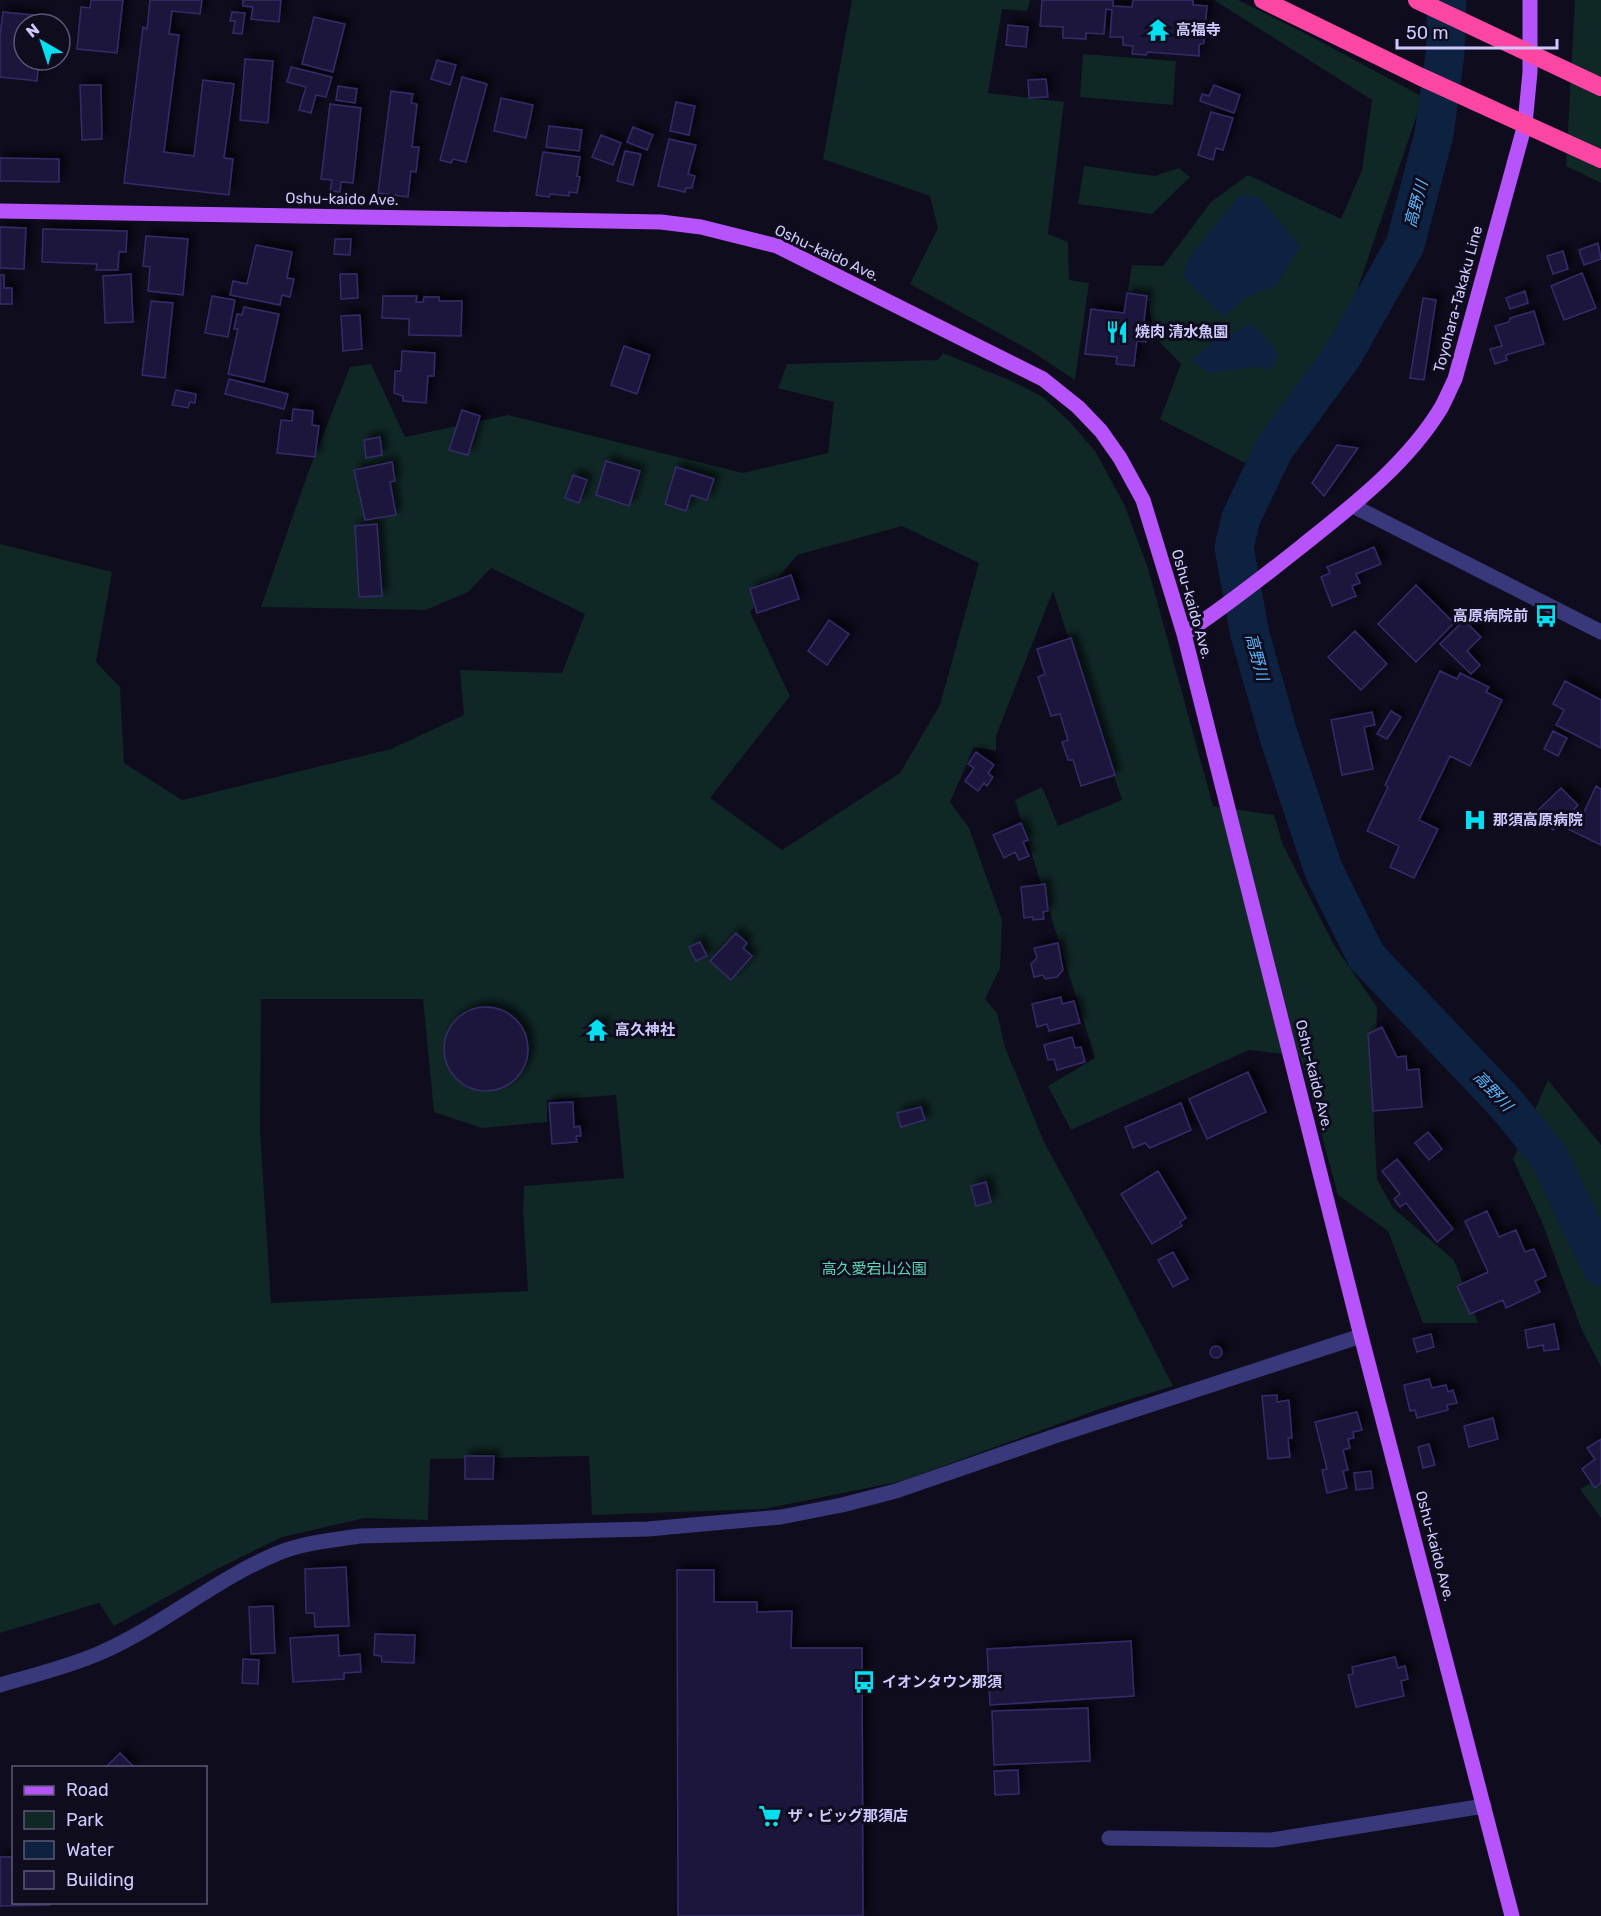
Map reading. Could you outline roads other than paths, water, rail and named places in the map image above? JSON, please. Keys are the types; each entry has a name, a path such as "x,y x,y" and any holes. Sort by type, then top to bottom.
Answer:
{"highway":[{"path":"1263,0 1601,159"},
{"path":"1417,0 1601,87"}],"main road":[{"name":"Toyohara-Takaku Line","path":"1184,634 1261,579 1353,506 1417,441 1441,408 1455,379 1525,124 1530,72 1530,0"},
{"name":"Oshu-kaido Ave.","path":"0,211 661,222 701,227 777,246 1043,379 1078,407 1101,431 1120,458 1143,500 1184,634 1361,1336 1512,1916"}],"street":[{"path":"1353,506 1601,632"},
{"path":"0,1685 100,1653 153,1625 235,1575 277,1554 323,1541 360,1536 648,1529 781,1517 822,1509 896,1491 1055,1436 1361,1336"},
{"path":"1109,1838 1272,1840 1485,1806"}],"water":[{"path":"1240,195 1259,197 1300,246 1277,285 1245,298 1224,317 1183,278 1189,258"},
{"path":"1251,323 1278,354 1270,370 1259,366 1210,373 1191,360 1207,348 1211,341 1230,339 1234,332"}],"waterway":[{"name":"高野川","path":"1447,0 1445,54 1434,134 1405,245 1343,355 1274,449 1241,518 1234,547 1250,635 1280,740 1324,871 1366,956 1508,1106 1549,1157 1601,1266"}],"place":[{"name":"高福寺","path":"1158,30"},
{"name":"焼肉 清水魚園","path":"1117,332"},
{"name":"高原病院前","path":"1546,616"},
{"name":"那須高原病院","path":"1475,820"},
{"name":"高久神社","path":"597,1030"},
{"name":"イオンタウン那須","path":"864,1682"},
{"name":"ザ・ビッグ那須店","path":"770,1816"}],"park label":[{"name":"高久愛宕山公園","path":"874,1269"}]}
